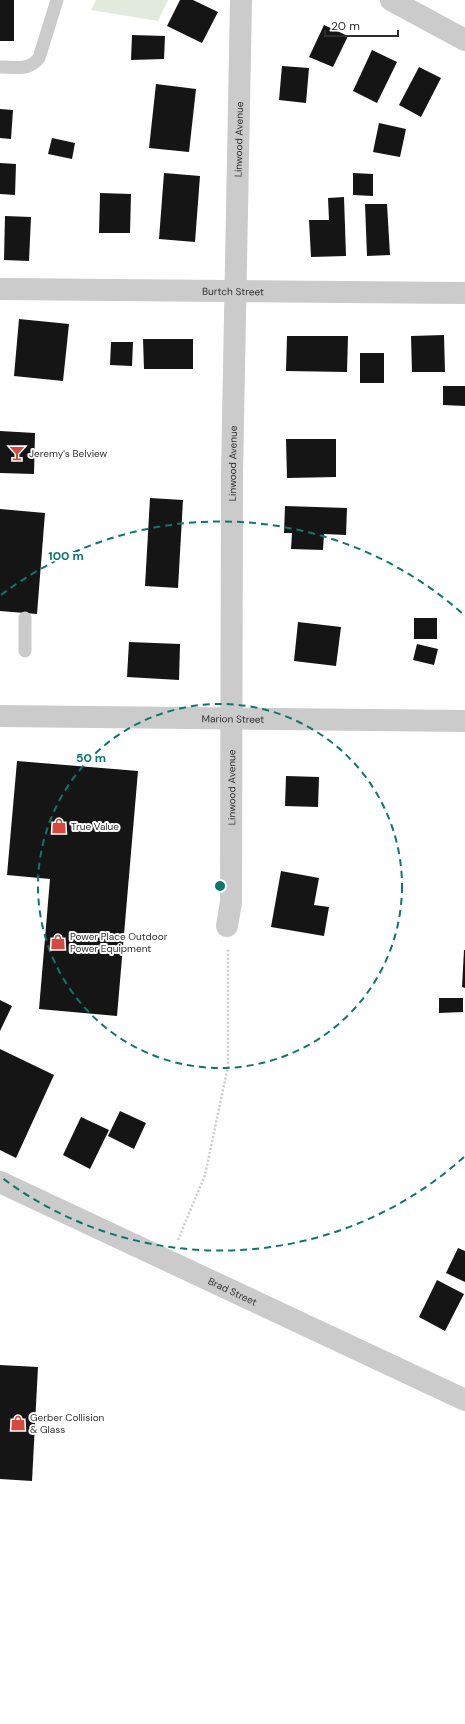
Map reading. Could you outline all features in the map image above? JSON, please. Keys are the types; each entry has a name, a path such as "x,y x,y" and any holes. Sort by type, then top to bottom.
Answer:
{"street":[{"name":"Linwood Avenue","path":"227,926 231,902 232,474 241,0"},
{"path":"391,0 465,40"},
{"name":"Burtch Street","path":"0,289 465,293"},
{"name":"Marion Street","path":"0,716 465,721"},
{"name":"Brad Street","path":"0,1182 465,1400"}],"lane":[{"path":"0,67 26,68 34,65 39,58 57,0"},
{"path":"25,618 25,651"}],"path":[{"path":"170,1261 204,1175 228,1066 227,926"}],"shaded area":[{"path":"96,0 168,0 158,21 91,10"}],"building":[{"path":"0,0 14,0 14,41 0,41"},
{"path":"180,0 193,0 218,12 202,43 167,26"},
{"path":"324,25 348,36 333,67 309,57"},
{"path":"132,35 165,36 164,59 131,60"},
{"path":"372,50 397,62 377,103 353,91"},
{"path":"282,66 309,68 306,103 279,100"},
{"path":"419,67 441,78 421,117 399,105"},
{"path":"156,84 196,89 189,152 149,148"},
{"path":"0,109 13,110 11,139 0,138"},
{"path":"379,123 406,129 400,157 373,152"},
{"path":"52,138 75,143 72,159 48,154"},
{"path":"0,163 16,164 15,195 0,194"},
{"path":"164,173 200,176 195,242 159,239"},
{"path":"353,173 373,174 373,196 353,195"},
{"path":"100,193 131,194 130,233 99,233"},
{"path":"344,197 346,256 311,257 309,220 329,220 328,198"},
{"path":"365,204 387,204 390,255 367,256"},
{"path":"5,216 31,217 29,261 4,260"},
{"path":"19,319 69,324 63,381 14,376"},
{"path":"444,335 445,372 412,372 411,336"},
{"path":"287,336 348,336 347,372 286,371"},
{"path":"143,339 193,339 193,369 144,369"},
{"path":"111,342 133,342 132,366 110,365"},
{"path":"360,353 384,353 384,383 360,383"},
{"path":"443,386 465,386 465,406 443,405"},
{"name":"Jeremy's Belview","path":"0,431 35,433 34,474 0,473"},
{"path":"286,439 336,439 336,477 287,478"},
{"path":"150,498 183,500 178,588 145,586"},
{"path":"285,506 347,508 346,535 324,534 323,550 291,549 292,533 284,533"},
{"path":"0,509 45,513 37,614 0,611"},
{"path":"414,618 437,618 437,639 414,639"},
{"path":"298,622 341,627 336,666 294,661"},
{"path":"129,642 180,644 179,680 127,677"},
{"path":"417,644 438,649 434,665 413,660"},
{"path":"17,761 138,771 117,1016 39,1009 50,879 7,875"},
{"path":"286,776 319,777 318,807 285,806"},
{"path":"281,871 319,878 314,905 329,907 324,936 271,927"},
{"path":"465,950 465,988 462,987"},
{"path":"439,998 463,998 463,1012 439,1013"},
{"path":"0,1000 12,1006 0,1031"},
{"path":"0,1049 54,1075 16,1158 0,1150"},
{"path":"120,1111 146,1123 134,1149 108,1136"},
{"path":"81,1117 109,1130 90,1169 63,1155"},
{"path":"458,1248 465,1251 465,1282 446,1273"},
{"path":"437,1280 464,1294 445,1331 419,1317"},
{"name":"Gerber Collision & Glass","path":"0,1365 38,1367 32,1481 0,1479"}],"place":[{"name":"Jeremy's Belview","path":"17,453"},
{"name":"True Value","path":"59,826"},
{"name":"Power Place Outdoor Power Equipment","path":"58,942"},
{"name":"Gerber Collision & Glass","path":"18,1423"}]}
